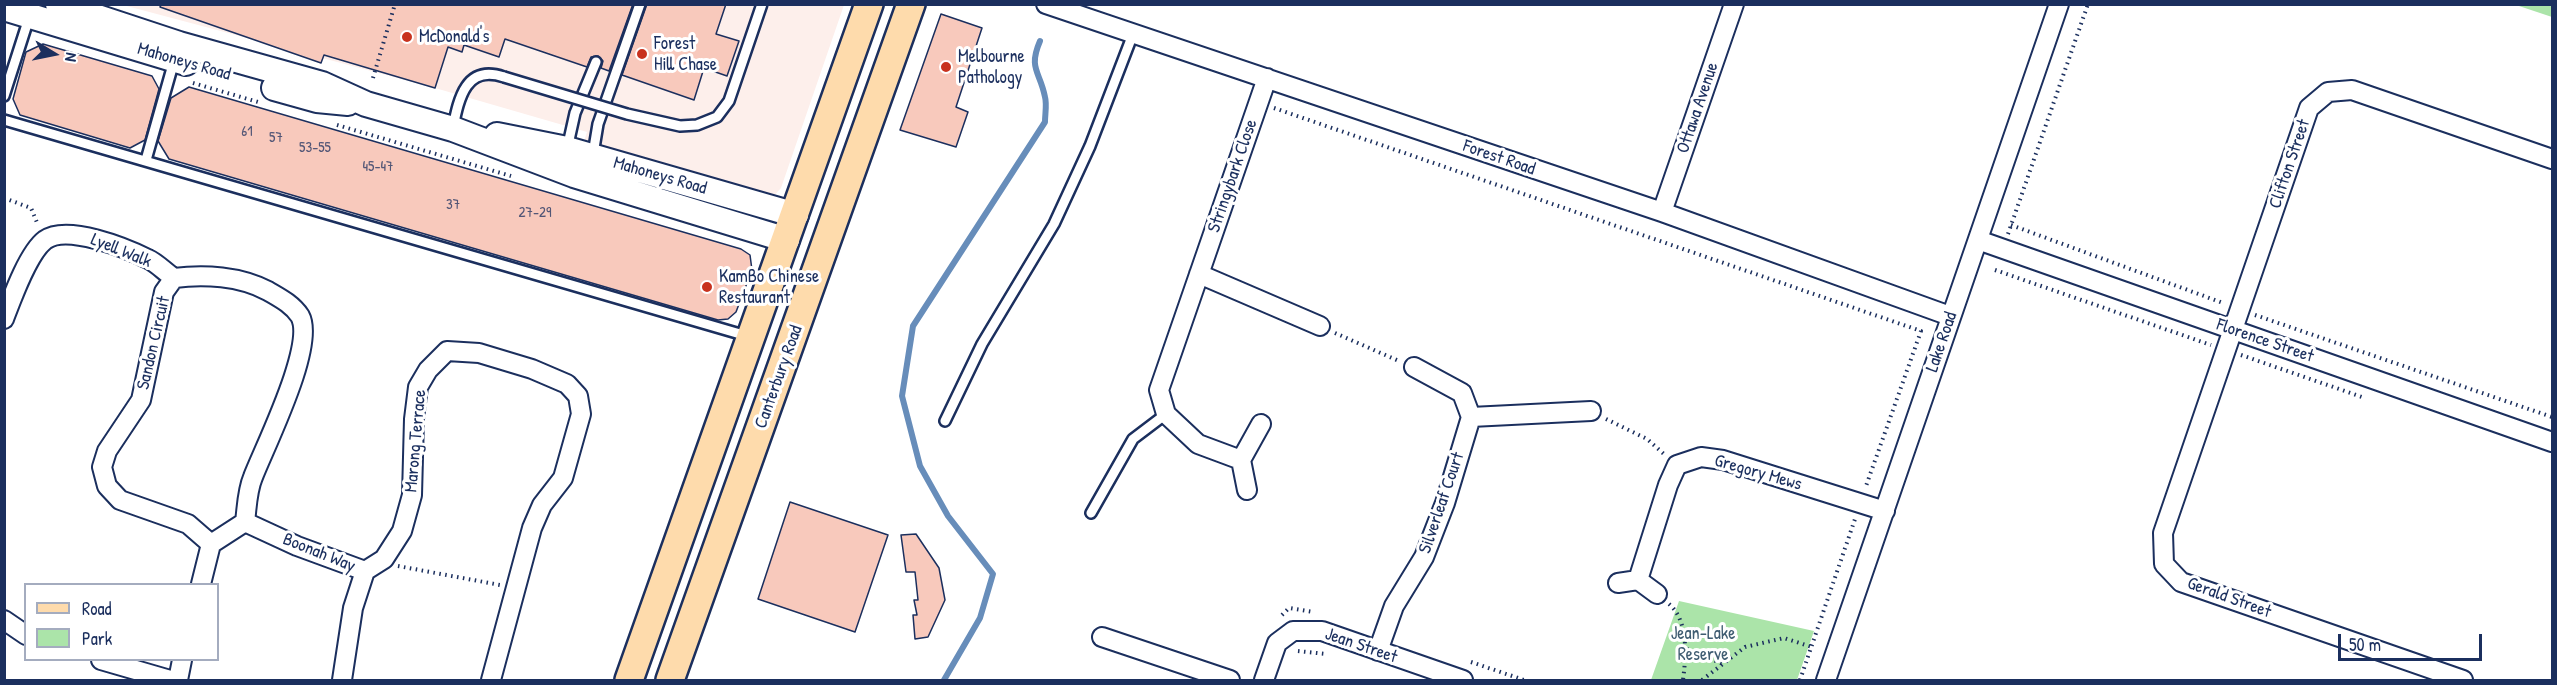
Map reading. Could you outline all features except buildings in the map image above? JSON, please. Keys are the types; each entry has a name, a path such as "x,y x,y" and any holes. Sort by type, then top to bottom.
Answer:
{"main road":[{"name":"Mahoneys Road","path":"58,4 174,60"},
{"path":"629,681 869,4"},
{"name":"Canterbury Road","path":"670,681 828,243 911,4"},
{"name":"Mahoneys Road","path":"4,8 174,60 317,100 366,104 453,129 574,175 787,240"},
{"name":"Mahoneys Road","path":"453,129 567,149 796,215"},
{"path":"567,149 574,175"},
{"path":"593,157 599,183"},
{"path":"796,215 828,243"},
{"path":"787,240 828,243"}],"street":[{"name":"Forest Road","path":"1046,4 1662,212 1950,316"},
{"name":"Ottawa Avenue","path":"1662,212 1734,4"},
{"name":"Lake Road","path":"1826,681 2059,4"},
{"name":"Stringybark Close","path":"1166,414 1159,390 1267,78"},
{"name":"Clifton Street","path":"2233,330 2309,108 2328,92 2352,90 2553,159"},
{"name":"Lyell Walk","path":"45,240 58,235 86,236 150,260 174,278"},
{"path":"4,319 29,262 45,240"},
{"name":"Florence Street","path":"1978,240 2553,442"},
{"path":"1199,274 1320,326"},
{"name":"Sandon Circuit","path":"211,544 188,524 120,500 106,486 102,467 107,451 141,400 164,292 174,278 192,275 225,278 260,287 288,302 301,318 303,343 286,399 252,478 245,522"},
{"name":"Gerald Street","path":"2233,330 2163,532 2164,564 2181,582 2463,681"},
{"name":"Marong Terrace","path":"365,572 384,559 402,531 412,495 414,419 418,387 428,370 447,351 479,353 567,384 578,396 581,414 563,478 542,505 532,528 491,681"},
{"path":"1414,367 1462,393 1471,417 1591,411"},
{"path":"1166,414 1198,444 1241,460"},
{"name":"Silverleaf Court","path":"1378,651 1394,606 1424,556 1445,503 1471,417"},
{"path":"1247,490 1241,460 1261,424"},
{"name":"Gregory Mews","path":"1677,465 1701,458 1723,460 1885,512"},
{"path":"1638,580 1668,485 1677,465"},
{"path":"201,583 211,544 245,522"},
{"name":"Boonah Way","path":"245,522 297,546 365,572 353,608 342,681"},
{"path":"1618,583 1638,580 1657,594"},
{"path":"4,620 24,634"},
{"name":"Jean Street","path":"1264,681 1277,643 1293,631 1322,631 1463,681"},
{"path":"1102,637 1230,681"},
{"path":"104,661 170,681"},
{"path":"178,681 182,661"}],"lane":[{"path":"593,157 598,124 640,4"},
{"path":"453,129 458,102 470,81 483,74 504,77 627,114 680,126 697,125 717,117 729,101 762,4"},
{"path":"4,96 30,17"},
{"path":"945,421 982,344 1054,224 1090,146 1134,34"},
{"path":"146,160 174,60"},
{"path":"567,149 575,113 596,62"},
{"path":"4,120 752,337"},
{"path":"1091,513 1133,439 1166,414"}],"path":[{"path":"373,78 395,4"},
{"path":"2003,249 2088,4"},
{"path":"174,60 270,105"},
{"path":"1271,107 1921,332 1800,681"},
{"path":"336,125 516,177"},
{"path":"4,198 31,207 45,240"},
{"path":"2011,225 2240,310 2553,417"},
{"path":"1995,270 2226,350"},
{"path":"1320,326 1414,367"},
{"path":"1591,411 1647,439 1677,465"},
{"path":"384,559 401,567 440,572 516,588"},
{"path":"1657,594 1676,610 1687,649 1683,681"},
{"path":"1702,681 1745,646 1784,638 1812,648"},
{"path":"1687,649 1724,664"},
{"path":"1294,651 1336,657"}],"shaded area":[{"path":"123,5 844,5 781,188 772,198 582,148 587,132 435,88"}],"green space":[{"path":"2516,5 2552,5 2552,17"},
{"name":"Jean-Lake Reserve","path":"1679,601 1814,631 1797,680 1651,680"}],"waterway":[{"path":"944,680 980,618 993,574 948,516 920,466 902,396 913,326 1045,122 1046,100 1035,64 1040,41"}],"place":[{"name":"McDonald's","path":"407,37"},
{"name":"Forest Hill Chase","path":"642,54"},
{"name":"Melbourne Pathology","path":"946,67"},
{"name":"KamBo Chinese Restaurant","path":"707,287"}]}
